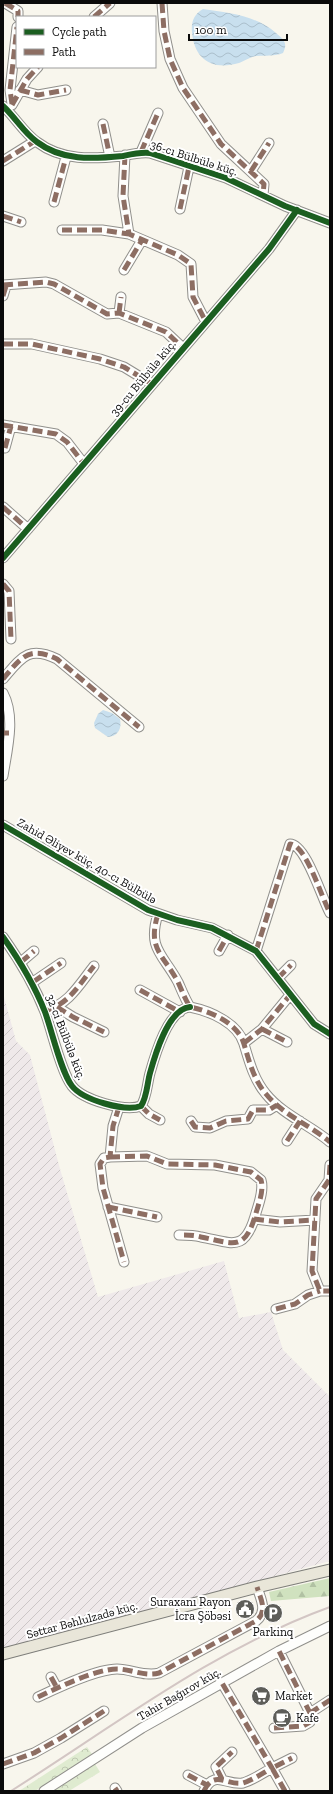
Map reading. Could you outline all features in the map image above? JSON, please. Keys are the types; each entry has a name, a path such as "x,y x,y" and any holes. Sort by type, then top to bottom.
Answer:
{"main road":[{"name":"Səttar Bəhlulzadə küç.","path":"3,1654 257,1587 330,1570"}],"street":[{"path":"5,3 18,11 18,16"},
{"path":"95,16 110,3"},
{"path":"162,3 164,31 170,59 183,88 221,144 264,184 263,195"},
{"path":"8,107 16,36"},
{"path":"8,107 27,79 37,68"},
{"path":"20,90 38,95 66,90"},
{"name":"36-cı Bülbülə küç.","path":"8,107 35,141 57,154 66,157 110,157 141,152 150,154 226,178 330,223"},
{"path":"141,152 158,113"},
{"path":"103,124 110,157"},
{"path":"3,161 35,141"},
{"path":"251,171 268,142"},
{"path":"126,155 123,196 130,234"},
{"path":"54,202 66,157"},
{"path":"180,209 189,167"},
{"name":"39-cu Bülbülə küç.","path":"3,558 269,249 297,210"},
{"path":"3,216 20,222"},
{"path":"62,230 102,230 130,234 178,255 191,264 193,297 206,322"},
{"path":"124,270 142,240"},
{"path":"3,296 5,286 46,282 54,284 107,314 120,313 166,332 183,348"},
{"path":"120,313 121,297"},
{"path":"3,344 32,344 100,360 124,367 152,384"},
{"path":"5,448 7,425 56,434 66,442 84,464"},
{"path":"3,507 28,529"},
{"path":"3,584 9,591 11,639"},
{"path":"3,679 23,656 30,653 48,655 57,660 139,727"},
{"path":"3,693 8,707 3,775"},
{"name":"Zahid Əliyev küç. 40-cı Bülbülə","path":"3,825 138,905 158,914 207,926 228,935 256,951 318,1028 330,1034"},
{"path":"256,951 290,844 294,844 298,847 306,860 330,913"},
{"path":"158,914 154,934 156,948 178,982 190,1007"},
{"path":"219,951 228,935"},
{"name":"32-ci Bülbülə küç.","path":"3,937 33,982 45,1011 67,1076 73,1088 84,1096 119,1107 136,1108 141,1106"},
{"path":"21,962 34,950"},
{"path":"33,982 60,964"},
{"path":"278,978 291,965"},
{"path":"45,1011 57,1007 67,999 94,966"},
{"path":"140,990 180,1012"},
{"path":"244,1043 262,1029 290,995"},
{"path":"57,1007 73,1017 104,1032"},
{"path":"160,1120 149,1114 141,1106 166,1029 180,1012 190,1007 207,1013 231,1025 238,1031 244,1043 248,1058 265,1094 276,1105 330,1142"},
{"path":"262,1029 287,1042"},
{"path":"191,1122 195,1127 210,1128 226,1121 248,1119 253,1110 269,1110 276,1105"},
{"path":"110,1157 113,1126 119,1107"},
{"path":"287,1140 300,1122"},
{"path":"124,1262 103,1188 100,1164 104,1158 147,1156 167,1164 215,1166 251,1172 261,1180 262,1184 254,1219 247,1235 234,1244 213,1241 201,1237 180,1235"},
{"path":"320,1291 312,1271 315,1220 317,1195 329,1180 330,1165"},
{"path":"108,1207 157,1217"},
{"path":"254,1219 280,1222 315,1220"},
{"path":"276,1309 295,1304 308,1295 320,1291 330,1292"},
{"path":"38,1697 56,1688 107,1670 118,1669 152,1675 159,1673 261,1617 263,1609 257,1587"},
{"name":"Tahir Bağırov küç.","path":"44,1791 142,1728 279,1651 330,1626"},
{"path":"274,1728 307,1725 310,1722 310,1713 279,1651"},
{"path":"51,1677 56,1688"},
{"path":"222,1683 285,1791"},
{"path":"310,1713 330,1700"},
{"path":"3,1764 41,1749 104,1711"},
{"path":"222,1779 216,1767 232,1752"},
{"path":"188,1775 206,1788 217,1779 243,1783 292,1758"}],"shaded area":[{"path":"3,993 16,1041 30,1055 60,1169 98,1297 224,1261 239,1318 271,1312 283,1350 330,1397 330,1561 3,1650"}],"green space":[{"path":"330,1578 330,1596 271,1601 269,1592"},
{"path":"87,1747 92,1754 35,1791 19,1791"},
{"path":"95,1764 100,1772 69,1791 53,1791"}],"water":[{"path":"203,9 241,16 259,22 276,33 283,40 285,47 283,53 256,56 239,63 229,65 213,64 206,61 196,49 192,32 194,19 197,13"},
{"path":"103,710 112,713 120,719 120,729 117,734 108,737 95,728 94,723 98,714"}],"railway":[{"path":"11,1791 166,1690 205,1667 246,1644 287,1624 330,1607"}],"marked path":[{"path":"5,3 18,11 18,16"},
{"path":"95,16 110,3"},
{"path":"162,3 164,31 170,59 183,88 221,144 264,184 263,195"},
{"path":"12,104 10,90 16,36"},
{"path":"12,105 27,79 37,68"},
{"path":"20,90 38,95 66,90"},
{"path":"141,152 158,113"},
{"path":"103,124 110,157"},
{"path":"3,161 35,141"},
{"path":"251,171 269,143"},
{"path":"125,155 123,196 129,234 178,255 191,264 193,297 206,322"},
{"path":"54,202 66,157"},
{"path":"180,209 189,167"},
{"path":"3,216 21,222"},
{"path":"62,230 102,230 129,234"},
{"path":"124,270 142,240"},
{"path":"3,285 46,282 54,284 107,314 119,313 166,332 183,348"},
{"path":"3,296 6,286"},
{"path":"119,313 121,297"},
{"path":"3,344 32,344 100,359 124,367 152,384"},
{"path":"3,425 56,434 67,442 84,464"},
{"path":"5,448 11,426"},
{"path":"3,507 28,529"},
{"path":"3,584 9,591 11,639"},
{"path":"3,679 15,665 26,656 39,653 47,655 57,659 139,727"},
{"path":"3,733 9,733"},
{"path":"256,951 290,844 296,846 308,862 330,913"},
{"path":"158,914 154,935 158,951 178,982 190,1007 214,1015 230,1024 241,1037 255,1077 266,1094 280,1108 330,1142"},
{"path":"219,951 228,935"},
{"path":"21,962 34,951"},
{"path":"33,982 61,963"},
{"path":"278,978 291,965"},
{"path":"45,1011 61,1004 67,999 94,966"},
{"path":"140,990 180,1012"},
{"path":"244,1043 262,1029 290,995"},
{"path":"57,1007 73,1017 104,1032"},
{"path":"262,1029 287,1042"},
{"path":"191,1121 195,1127 210,1128 226,1121 248,1119 253,1110 269,1110 277,1105"},
{"path":"141,1106 149,1114 160,1120"},
{"path":"119,1107 113,1126 110,1157 104,1158 100,1164 103,1188 124,1262"},
{"path":"287,1141 300,1121"},
{"path":"110,1157 147,1156 167,1164 215,1165 251,1172 261,1180 262,1192 260,1201 252,1226 242,1240 230,1243 196,1236 179,1235"},
{"path":"330,1165 329,1180 316,1199 312,1271 320,1291 330,1291"},
{"path":"108,1207 157,1217"},
{"path":"254,1219 280,1222 315,1220"},
{"path":"276,1309 295,1304 308,1295 320,1291"},
{"path":"38,1697 88,1675 108,1670 122,1669 148,1674 159,1673 256,1621 260,1617 263,1609 257,1587"},
{"path":"274,1728 303,1726 310,1722 310,1713 279,1651"},
{"path":"51,1677 57,1688"},
{"path":"204,1791 208,1784 212,1781 221,1780 243,1783 272,1768 222,1683"},
{"path":"310,1713 330,1700"},
{"path":"3,1764 34,1753 104,1711"},
{"path":"222,1779 216,1767 232,1752"},
{"path":"285,1791 272,1768 292,1758"},
{"path":"188,1775 207,1785"}],"cycle path":[{"path":"3,106 32,138 57,153 67,156 89,158 150,153 226,178 285,206 330,223"},
{"path":"3,558 269,249 297,210"},
{"path":"3,825 148,910 177,920 212,928 256,951 314,1024 330,1034"},
{"path":"3,937 26,973 41,1002 60,1061 68,1080 77,1091 94,1100 115,1106 141,1106 146,1095 155,1055 164,1034 175,1016 182,1010 190,1007"}],"place":[{"name":"Suraxanı Rayon İcra Şöbəsi","path":"245,1609"},
{"name":"Parkinq","path":"273,1613"},
{"name":"Market","path":"261,1696"},
{"name":"Kafe","path":"282,1718"}]}
